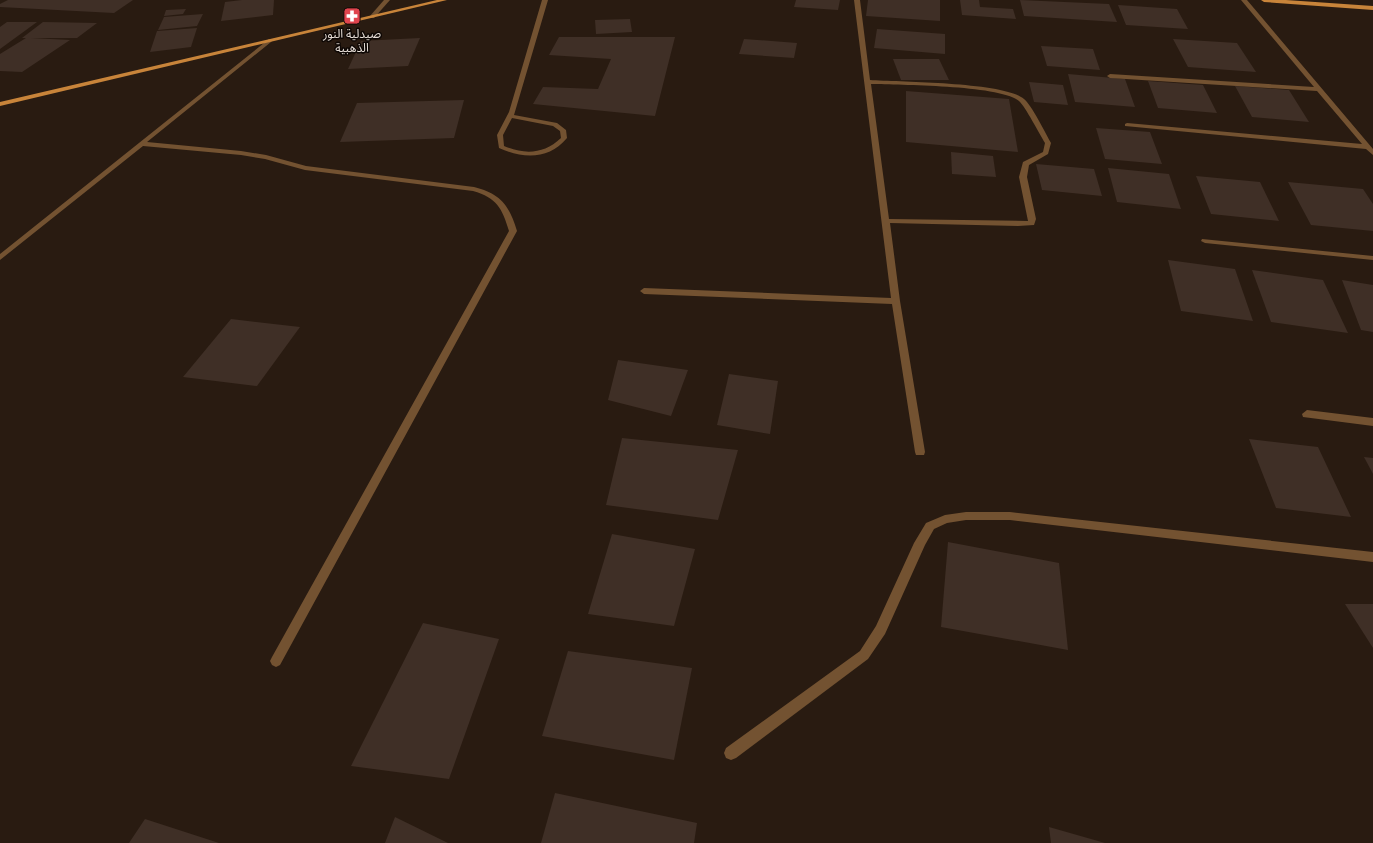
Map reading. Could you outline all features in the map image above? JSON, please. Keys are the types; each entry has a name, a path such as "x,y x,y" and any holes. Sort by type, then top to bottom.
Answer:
{"main road":[{"path":"0,104 444,0"},
{"path":"1264,0 1373,8"}],"street":[{"path":"372,17 387,0"},
{"path":"510,116 555,124 563,130 564,138 556,147 545,153 530,155 513,154 501,147 500,134 510,116 545,0"},
{"path":"857,0 896,301 920,452"},
{"path":"1244,0 1373,153"},
{"path":"0,258 269,41"},
{"path":"1110,76 1319,89"},
{"path":"868,82 970,87 1006,93 1022,100 1048,143 1046,153 1026,164 1023,177 1032,219 1031,223 886,221"},
{"path":"1127,125 1367,147"},
{"path":"142,144 241,153 266,157 305,168 474,189 490,193 502,202 508,214 512,231 276,660"},
{"path":"1205,241 1373,258"},
{"path":"644,291 896,301"},
{"path":"1307,414 1373,422"},
{"path":"731,753 864,656 881,630 920,543 930,526 944,519 966,516 1010,516 1373,557"}],"building":[{"path":"8,0 133,0 114,13 0,7 0,4"},
{"path":"242,0 274,0 273,15 221,21 225,2"},
{"path":"796,0 840,0 838,10 794,7"},
{"path":"868,0 940,0 940,21 866,16"},
{"path":"960,0 979,0 980,7 1013,9 1016,19 962,15"},
{"path":"1020,0 1109,4 1117,22 1024,16"},
{"path":"1118,5 1177,9 1188,29 1126,25"},
{"path":"186,9 183,14 164,16 166,10"},
{"path":"203,14 197,26 158,30 164,17"},
{"path":"630,19 632,32 596,34 595,20"},
{"path":"7,22 37,22 0,49 0,27"},
{"path":"43,22 97,23 77,38 31,38 70,40 22,72 0,71 0,54 26,38 22,38"},
{"path":"197,28 191,47 150,52 157,31"},
{"path":"877,29 945,34 945,54 874,48"},
{"path":"559,37 675,37 655,116 533,104 543,87 598,89 611,59 549,55"},
{"path":"420,38 408,66 348,69 361,41"},
{"path":"744,39 797,43 794,58 739,54"},
{"path":"1173,39 1237,43 1256,72 1188,67"},
{"path":"1041,46 1093,49 1100,70 1047,66"},
{"path":"893,59 939,59 949,80 901,80"},
{"path":"1068,74 1125,79 1135,107 1075,102"},
{"path":"1148,81 1203,85 1217,113 1158,108"},
{"path":"1029,82 1063,85 1068,105 1034,102"},
{"path":"1235,86 1289,90 1309,122 1252,117"},
{"path":"906,91 1009,99 1018,152 906,142"},
{"path":"464,100 454,138 340,142 357,103"},
{"path":"1096,128 1150,132 1162,164 1105,159"},
{"path":"951,152 993,156 996,177 952,174"},
{"path":"1036,164 1094,169 1102,196 1042,190"},
{"path":"1108,168 1169,174 1181,209 1117,202"},
{"path":"1196,176 1260,182 1279,221 1211,214"},
{"path":"1288,182 1363,189 1373,204 1373,231 1311,225"},
{"path":"1168,260 1235,269 1253,321 1181,311"},
{"path":"1252,270 1323,280 1348,333 1271,322"},
{"path":"1342,280 1373,285 1373,332 1361,330"},
{"path":"231,319 300,327 257,386 183,377"},
{"path":"618,360 688,370 671,416 608,400"},
{"path":"729,374 778,381 770,434 717,425"},
{"path":"622,438 738,450 718,520 606,505"},
{"path":"1249,439 1318,447 1351,517 1276,508"},
{"path":"1364,457 1373,458 1373,474"},
{"path":"612,534 695,549 674,626 588,614"},
{"path":"948,542 1059,563 1068,650 941,627"},
{"path":"1345,604 1373,604 1373,648"},
{"path":"423,623 499,639 449,779 351,766"},
{"path":"568,651 692,668 674,760 542,736"},
{"path":"555,793 697,823 694,843 541,843"},
{"path":"395,817 448,843 385,843"},
{"path":"145,819 219,843 129,843"},
{"path":"1049,827 1105,843 1051,843"}],"place":[{"name":"صيدلية النور الذهبية","path":"352,16"}]}
